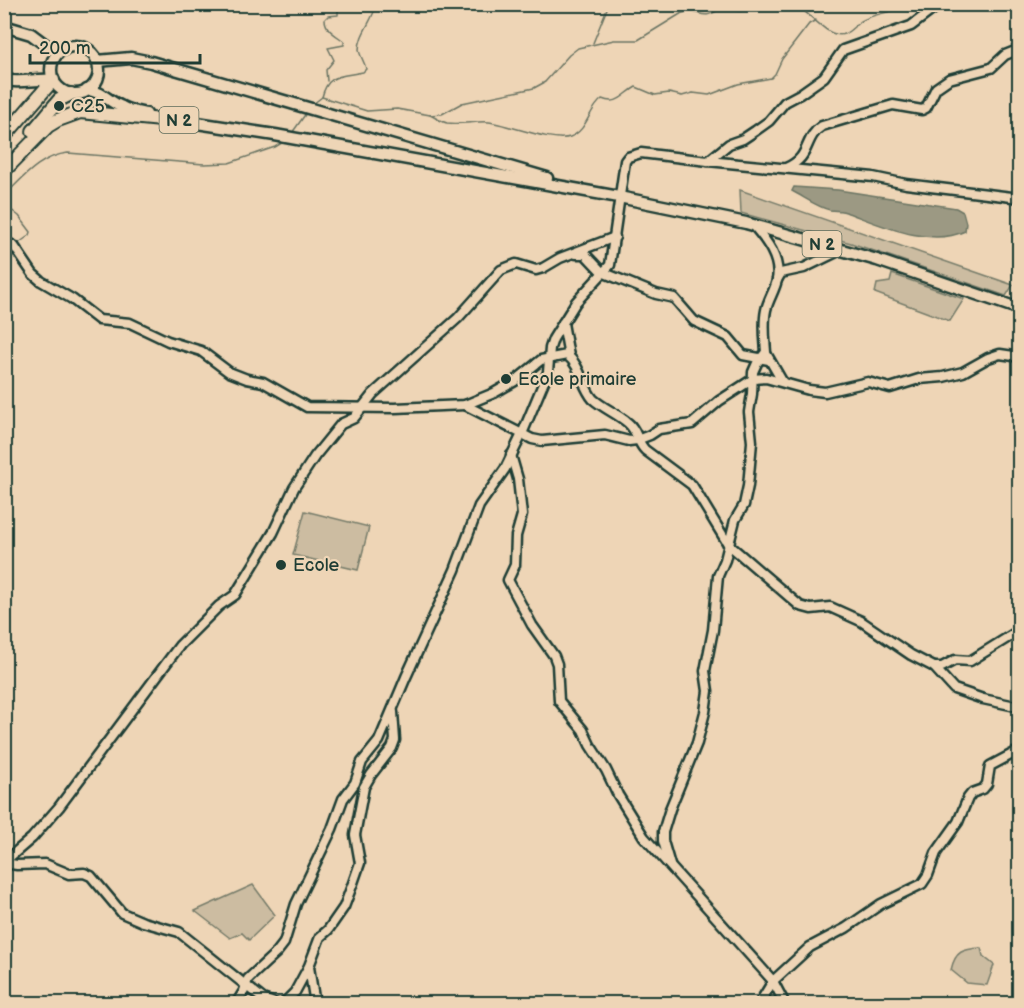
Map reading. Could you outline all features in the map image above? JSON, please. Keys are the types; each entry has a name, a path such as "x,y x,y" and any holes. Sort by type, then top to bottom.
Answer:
{"highway":[{"path":"4,137 53,80"},
{"path":"4,164 59,100 71,94"},
{"path":"4,171 48,126 80,112 192,123"}],"main road":[{"path":"4,26 31,34 47,46 64,49 79,47 87,50 97,61 98,76 95,83 87,90 71,94 61,90 53,80 50,69 52,61 64,49"},
{"name":"N 2","path":"97,61 140,59 619,197"},
{"path":"4,80 21,82 38,79 53,80"},
{"name":"N 2","path":"87,90 102,94 129,111 305,140 619,197 754,225 878,260 1020,309"}],"street":[{"path":"708,161 729,144 769,121 785,102 824,77 843,50 911,26 940,4"},
{"path":"785,168 797,163 814,133 822,126 893,105 922,110 926,108 936,88 949,79 991,68 1005,55 1020,49"},
{"path":"236,1004 248,979 284,943 296,904 332,829 343,799 355,783 362,762 379,741 455,570 476,513 505,469 522,434 548,372 550,348 580,296 610,265 613,258 625,162 634,154 641,153 873,177 906,184 1020,198"},
{"path":"754,225 770,246 777,268 777,280"},
{"path":"4,863 32,837 66,799 180,645 219,606 235,595 273,533 294,488 315,456 341,424 354,418 373,394 403,365 458,318 501,270 516,264 536,270 543,268 560,258 615,237"},
{"path":"4,241 14,246 33,274 41,281 72,299 99,320 130,323 168,341 201,351 229,372 263,382 307,407 465,405 515,381 541,360 564,354 569,356"},
{"path":"782,381 765,357 764,321 777,280 781,273 804,268 841,250"},
{"path":"572,254 585,254 603,273 656,294 674,298 694,321 728,337 743,355 765,357"},
{"path":"563,323 569,356 581,374 592,398 634,428 637,440 645,450 692,485 728,544 800,606 811,609 830,607 861,621 911,655 934,667 954,689 983,699 1020,707"},
{"path":"465,405 522,434 543,441 605,435 629,441 650,435 659,429 692,424 719,401 753,379 766,378 825,392 868,382 890,388 919,379 963,372 1000,354 1020,357"},
{"path":"670,865 663,841 663,832 697,743 705,712 708,691 705,671 713,630 717,581 735,520 744,504 748,486 752,442 749,412 753,372 765,357"},
{"path":"511,455 518,479 522,515 516,536 515,565 508,580 532,625 554,656 557,664 559,701 583,730 644,837 773,981 785,1004"},
{"path":"934,667 942,667 958,660 970,661 1020,630"},
{"path":"283,1004 295,992 309,966 320,937 328,930 344,907 360,863 355,835 364,787 392,748 395,740 392,709"},
{"path":"759,1004 773,981 810,947 846,928 881,904 922,884 936,853 958,822 968,798 987,784 990,766 1020,750"},
{"path":"4,863 45,864 69,874 84,873 91,876 122,913 143,922 179,932 263,999 277,1004"},
{"path":"309,966 315,1004"}],"shaded area":[{"path":"794,187 838,190 956,208 963,212 966,223 965,231 951,236 937,237 906,233 846,212 820,207 792,191"},
{"path":"740,190 1013,285 1006,296 851,243 741,213"},
{"path":"892,274 964,299 950,321 875,293 877,284 890,282"},
{"path":"305,511 369,527 358,570 293,555"},
{"path":"253,885 275,915 249,940 242,933 230,938 195,911"},
{"path":"981,948 983,956 994,965 987,985 967,983 951,970 955,959 961,952"}],"waterway":[{"path":"327,81 326,70 334,60 328,48 344,45 344,41 325,23 328,16 338,15 338,4"},
{"path":"322,97 328,84 336,77 363,72 366,69 359,50 376,4"},
{"path":"593,43 608,6 611,4"},
{"path":"313,104 322,97 367,111 397,109 430,115 442,114 462,103 534,88 545,82 578,48 614,40 638,40 682,13 693,12 705,15 721,8 740,11 755,4"},
{"path":"795,4 828,31 841,35 865,19 910,4"},
{"path":"430,115 447,123 489,122 542,135 570,137 581,130 602,99 616,100 636,87 655,95 669,93 682,96 693,93 709,95 738,84 771,78 782,59 809,24 816,20"},
{"path":"292,133 307,112"},
{"path":"4,196 40,163 68,153 204,164 229,163 275,147 285,141"},
{"path":"8,194 10,209 19,216 31,232 16,245"},
{"path":"4,259 13,248"}],"place":[{"name":"C25","path":"59,106"},
{"name":"Ecole primaire","path":"506,379"},
{"name":"Ecole","path":"281,565"}]}
